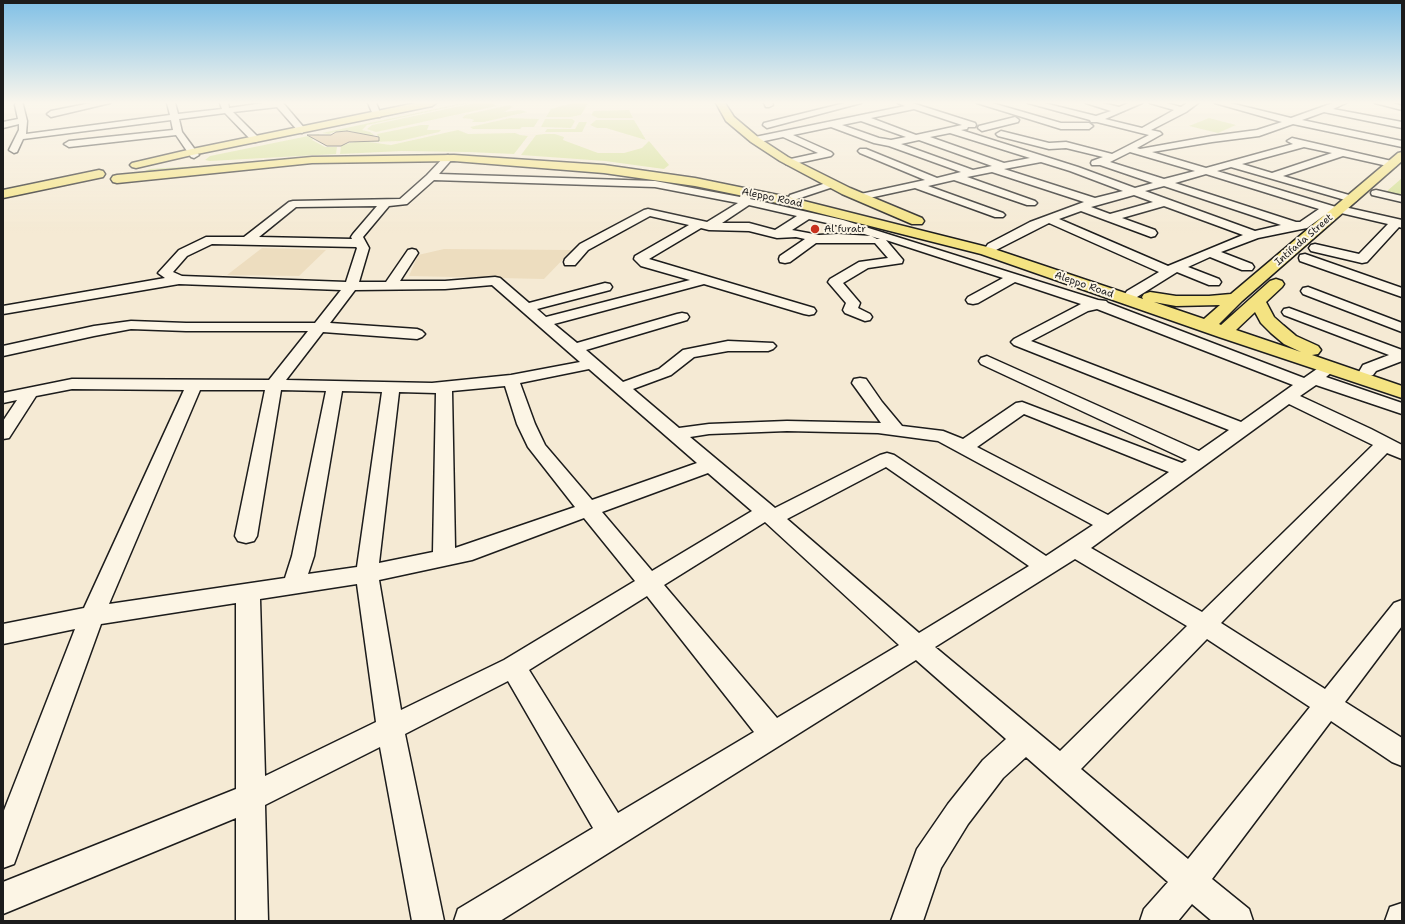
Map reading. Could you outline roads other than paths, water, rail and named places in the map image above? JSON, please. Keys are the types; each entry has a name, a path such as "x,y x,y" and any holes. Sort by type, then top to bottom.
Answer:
{"main road":[{"path":"3,195 122,173 226,146"},
{"path":"144,169 193,154 232,146"},
{"path":"764,146 789,162 860,197 917,221 971,241"},
{"path":"193,154 191,161 206,165"},
{"name":"Aleppo Road","path":"122,173 144,169 314,157 457,154 608,165 700,179 794,197 992,247 1227,329 1314,377 1402,392"},
{"name":"Aleppo Road","path":"122,173 228,167 312,160 448,158 517,161 604,169 695,182 745,196 788,201 885,224 986,251 1129,296"},
{"name":"Intifada Street","path":"1227,329 1299,262 1345,208 1376,193 1397,159"},
{"name":"Intifada Street","path":"1210,324 1236,298 1345,208 1397,159"},
{"path":"1129,296 1176,301 1210,301 1236,298"},
{"path":"1257,300 1267,319 1290,340 1314,377"},
{"name":"Aleppo Road","path":"1314,377 1366,372 1402,383"}],"street":[{"path":"16,146 14,150 22,149"},
{"path":"88,153 89,146"},
{"path":"188,146 193,154"},
{"path":"789,162 828,154 811,146"},
{"path":"900,146 973,173"},
{"path":"942,146 1003,167"},
{"path":"997,146 1074,169 1254,235"},
{"path":"1070,146 1114,157"},
{"path":"1134,150 1140,146"},
{"path":"1074,169 1101,162 1134,150 1160,146"},
{"path":"992,247 1034,225 1051,220 1095,202 1133,190 1295,146"},
{"path":"1313,146 1341,152 1397,159"},
{"path":"1134,150 1244,183 1400,222"},
{"path":"863,151 936,181"},
{"path":"1272,176 1341,152"},
{"path":"248,240 293,204 403,202 431,177 448,158"},
{"path":"860,197 1040,159"},
{"path":"1101,162 1295,226"},
{"path":"1231,164 1272,176 1345,208"},
{"path":"992,169 1095,202"},
{"path":"431,177 655,184 745,196 1014,277 1314,377 1402,409"},
{"path":"953,177 1031,203"},
{"path":"1205,197 1244,183"},
{"path":"794,197 832,184"},
{"path":"916,185 999,215"},
{"path":"1376,193 1402,199"},
{"path":"745,196 744,204 640,259 646,263 809,311"},
{"path":"1110,218 1165,202"},
{"path":"246,536 274,385 351,286 363,248 358,237 385,203"},
{"path":"1080,207 1151,233"},
{"path":"1146,208 1160,214"},
{"path":"1242,429 1019,342 1084,307 1099,305 1129,296 1173,269 1210,252 1254,235 1303,225 1345,208"},
{"path":"570,262 584,247 648,212 704,225 749,227 777,234 796,233 820,239"},
{"path":"777,234 808,215"},
{"path":"1051,220 1173,269 1214,282"},
{"path":"1299,262 1362,259 1400,222"},
{"path":"1223,237 1237,242"},
{"path":"785,258 813,239 884,239"},
{"path":"865,318 850,310 853,304 835,282 864,265 897,260 884,239"},
{"path":"179,280 165,273 183,253 210,240 360,243"},
{"path":"390,286 412,252"},
{"path":"1210,252 1247,267"},
{"path":"1299,262 1380,285 1402,293"},
{"path":"973,300 1014,277"},
{"path":"1380,285 1402,278"},
{"path":"3,310 179,280 351,286 445,285 495,281 770,515 917,646 1237,921"},
{"path":"543,322 706,280"},
{"path":"526,308 605,287"},
{"path":"1308,291 1402,328"},
{"path":"1289,312 1402,356"},
{"path":"574,349 682,317"},
{"path":"3,351 94,331 131,325 186,327 319,327 417,334"},
{"path":"620,388 665,372 689,353 728,346 768,346"},
{"path":"1366,372 1369,368 1402,356"},
{"path":"987,360 1193,465"},
{"path":"3,398 72,384 444,387 512,380 592,364"},
{"path":"470,921 1075,549 1314,377"},
{"path":"1060,769 1203,624 1393,448 1314,377"},
{"path":"512,380 526,424 537,447 773,734"},
{"path":"860,383 876,406 896,430"},
{"path":"3,853 12,807 92,616 194,385"},
{"path":"294,585 303,556 335,386"},
{"path":"391,387 367,574 390,728 428,921"},
{"path":"444,387 444,558"},
{"path":"3,434 30,393"},
{"path":"964,447 1022,407 1193,465"},
{"path":"675,434 709,429 787,426 878,428 943,436 1109,525"},
{"path":"3,898 250,798 513,667 649,584 770,515 887,459 1046,567"},
{"path":"3,634 92,616 367,574 464,554 711,465"},
{"path":"1075,549 1203,624 1402,753"},
{"path":"248,592 252,921"},
{"path":"1156,921 1191,881 1402,608"},
{"path":"513,667 612,833"},
{"path":"906,921 928,860 958,814 993,769 1026,739"}],"place":[{"name":"Al furatr","path":"815,229"}]}
